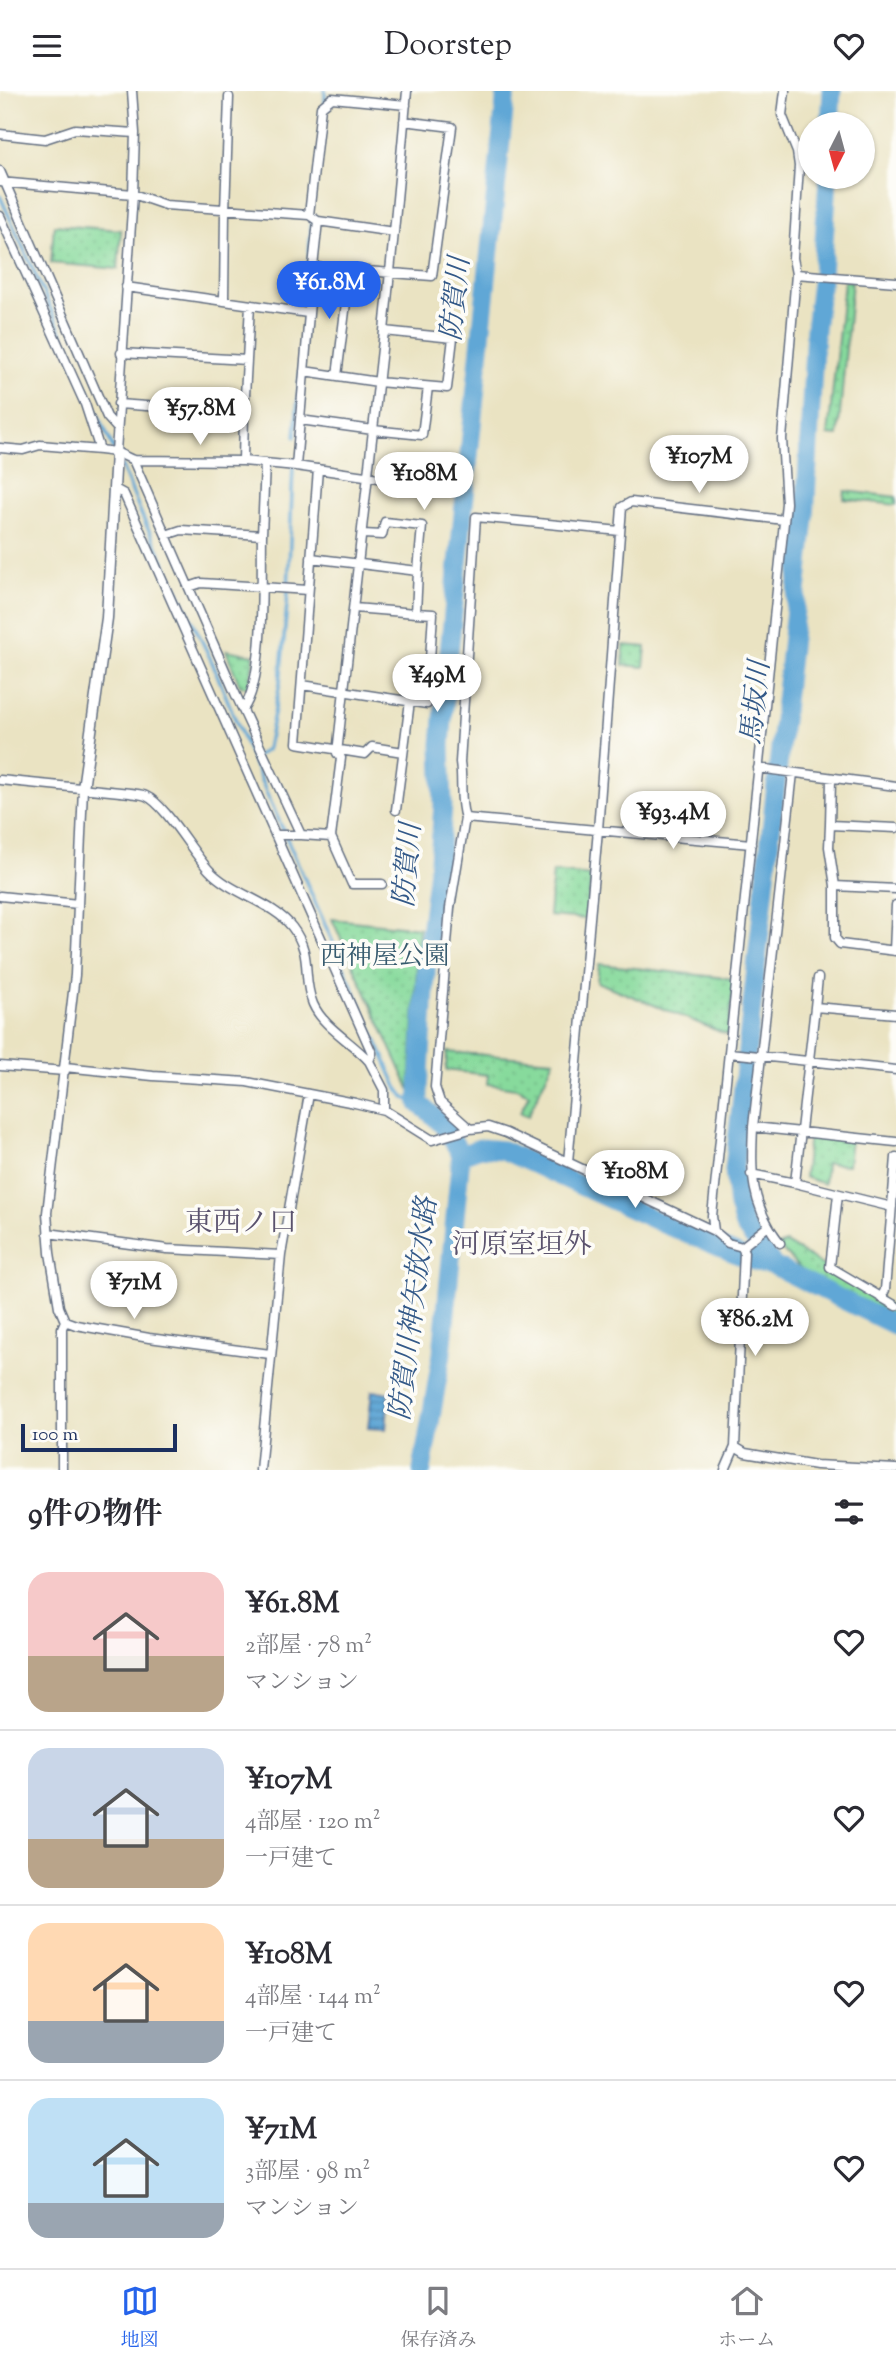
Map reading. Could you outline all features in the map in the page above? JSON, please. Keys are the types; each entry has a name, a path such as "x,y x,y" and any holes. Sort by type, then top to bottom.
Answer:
{"street":[{"path":"62,1470 62,1328 65,1321 59,1307 47,1213 75,975 83,788 107,618 116,427 134,194 135,133 132,91"},
{"path":"382,884 352,884 331,837 407,91"},
{"path":"714,1231 712,1216 733,1054 751,844 761,769 786,503 782,439 796,274 793,258 799,166 797,152 782,115 785,91"},
{"path":"224,301 229,97"},
{"path":"309,215 321,107 332,98 406,105"},
{"path":"313,267 432,276 452,127 404,121"},
{"path":"0,134 45,139 75,129 135,133"},
{"path":"0,171 107,417 116,427"},
{"path":"3,182 134,194 165,205 309,215 318,221 394,232"},
{"path":"0,216 85,404 100,450"},
{"path":"292,466 300,420 318,221"},
{"path":"337,376 350,270"},
{"path":"796,274 896,282"},
{"path":"126,287 308,313"},
{"path":"243,461 250,305"},
{"path":"304,371 378,382 447,388 453,338 384,331"},
{"path":"121,353 247,360"},
{"path":"300,420 422,435 428,387"},
{"path":"118,404 244,413"},
{"path":"0,448 23,450 40,445 116,451 133,460 243,461 441,487"},
{"path":"133,460 301,835"},
{"path":"243,709 250,700 259,658 265,463"},
{"path":"318,469 297,743 365,754 372,747 403,752"},
{"path":"115,489 124,494 372,1053 369,1061"},
{"path":"568,1162 598,830 622,507 631,502 784,520"},
{"path":"466,1130 440,1102 435,1087 450,908 465,818 460,762 477,517 621,531"},
{"path":"363,534 382,535 385,522 422,526 416,613"},
{"path":"166,535 181,530 262,535"},
{"path":"311,558 418,571"},
{"path":"189,587 201,583 308,590"},
{"path":"303,685 427,704 433,614 354,608"},
{"path":"396,810 410,701"},
{"path":"761,769 896,786"},
{"path":"780,1243 764,1229 751,1174 757,1056 789,772"},
{"path":"831,779 829,847 835,886 835,938 840,944 895,951 896,905"},
{"path":"0,780 148,797 166,814 211,872 291,925 304,945 313,1005 322,1018 369,1061 384,1090 384,1111"},
{"path":"465,818 751,844"},
{"path":"830,825 896,828"},
{"path":"275,835 331,837"},
{"path":"835,886 896,889"},
{"path":"0,896 78,905"},
{"path":"795,1182 818,978"},
{"path":"815,1007 896,1014"},
{"path":"733,1054 896,1070"},
{"path":"0,1066 247,1082 384,1111 432,1140 488,1127 714,1231 728,1243 745,1247"},
{"path":"260,1470 281,1255 309,1094"},
{"path":"753,1127 896,1142"},
{"path":"881,1298 885,1290 896,1157"},
{"path":"751,1174 795,1182 892,1207"},
{"path":"838,1194 830,1267 896,1306"},
{"path":"725,1470 735,1447 745,1247 764,1229"},
{"path":"48,1233 167,1249 281,1255"},
{"path":"65,1321 149,1338 270,1354"},
{"path":"735,1447 745,1453 816,1465 896,1469"}],"green space":[{"path":"54,225 121,230 118,269 51,263"},
{"path":"844,281 852,281 838,436 828,435"},
{"path":"845,491 896,497 896,505 844,499"},
{"path":"624,645 646,647 644,667 623,665"},
{"path":"226,650 254,655 249,687 240,686"},
{"path":"553,872 591,876 587,919 549,916"},
{"name":"西神屋公園","path":"332,919 419,928 410,1090"},
{"path":"599,964 734,979 728,1035 597,982"},
{"path":"447,1052 554,1060 528,1116 520,1113 529,1094 516,1088 487,1084 488,1075 446,1070"},
{"path":"809,1135 851,1139 848,1165 826,1163 824,1184 804,1177"},
{"path":"786,1243 896,1310 896,1317 802,1271 778,1246"}],"water":[{"path":"372,1391 389,1393 386,1429 368,1428"}],"waterway":[{"path":"325,91 325,103"},
{"name":"防賀川","path":"461,1155 443,1127 419,1104 419,1090 427,957 443,805 441,745 446,682 506,91"},
{"name":"馬坂川","path":"831,112 832,91"},
{"name":"馬坂川","path":"774,1266 744,1226 738,1206 734,1170 805,518 815,329 822,275 827,189"},
{"path":"0,196 114,450"},
{"path":"295,437 312,218"},
{"path":"119,460 143,518 212,662 252,760 397,1087 405,1098 419,1104"},
{"path":"252,760 267,749 280,683 288,593 293,466"},
{"name":"防賀川","path":"461,1155 480,1148 503,1150 668,1226 756,1262 774,1266 896,1326"},
{"name":"防賀川神矢放水路","path":"422,1470 442,1353 461,1155"}],"district":[{"name":"東西ノ口","path":"241,1224"},
{"name":"河原室垣外","path":"522,1246"}]}
